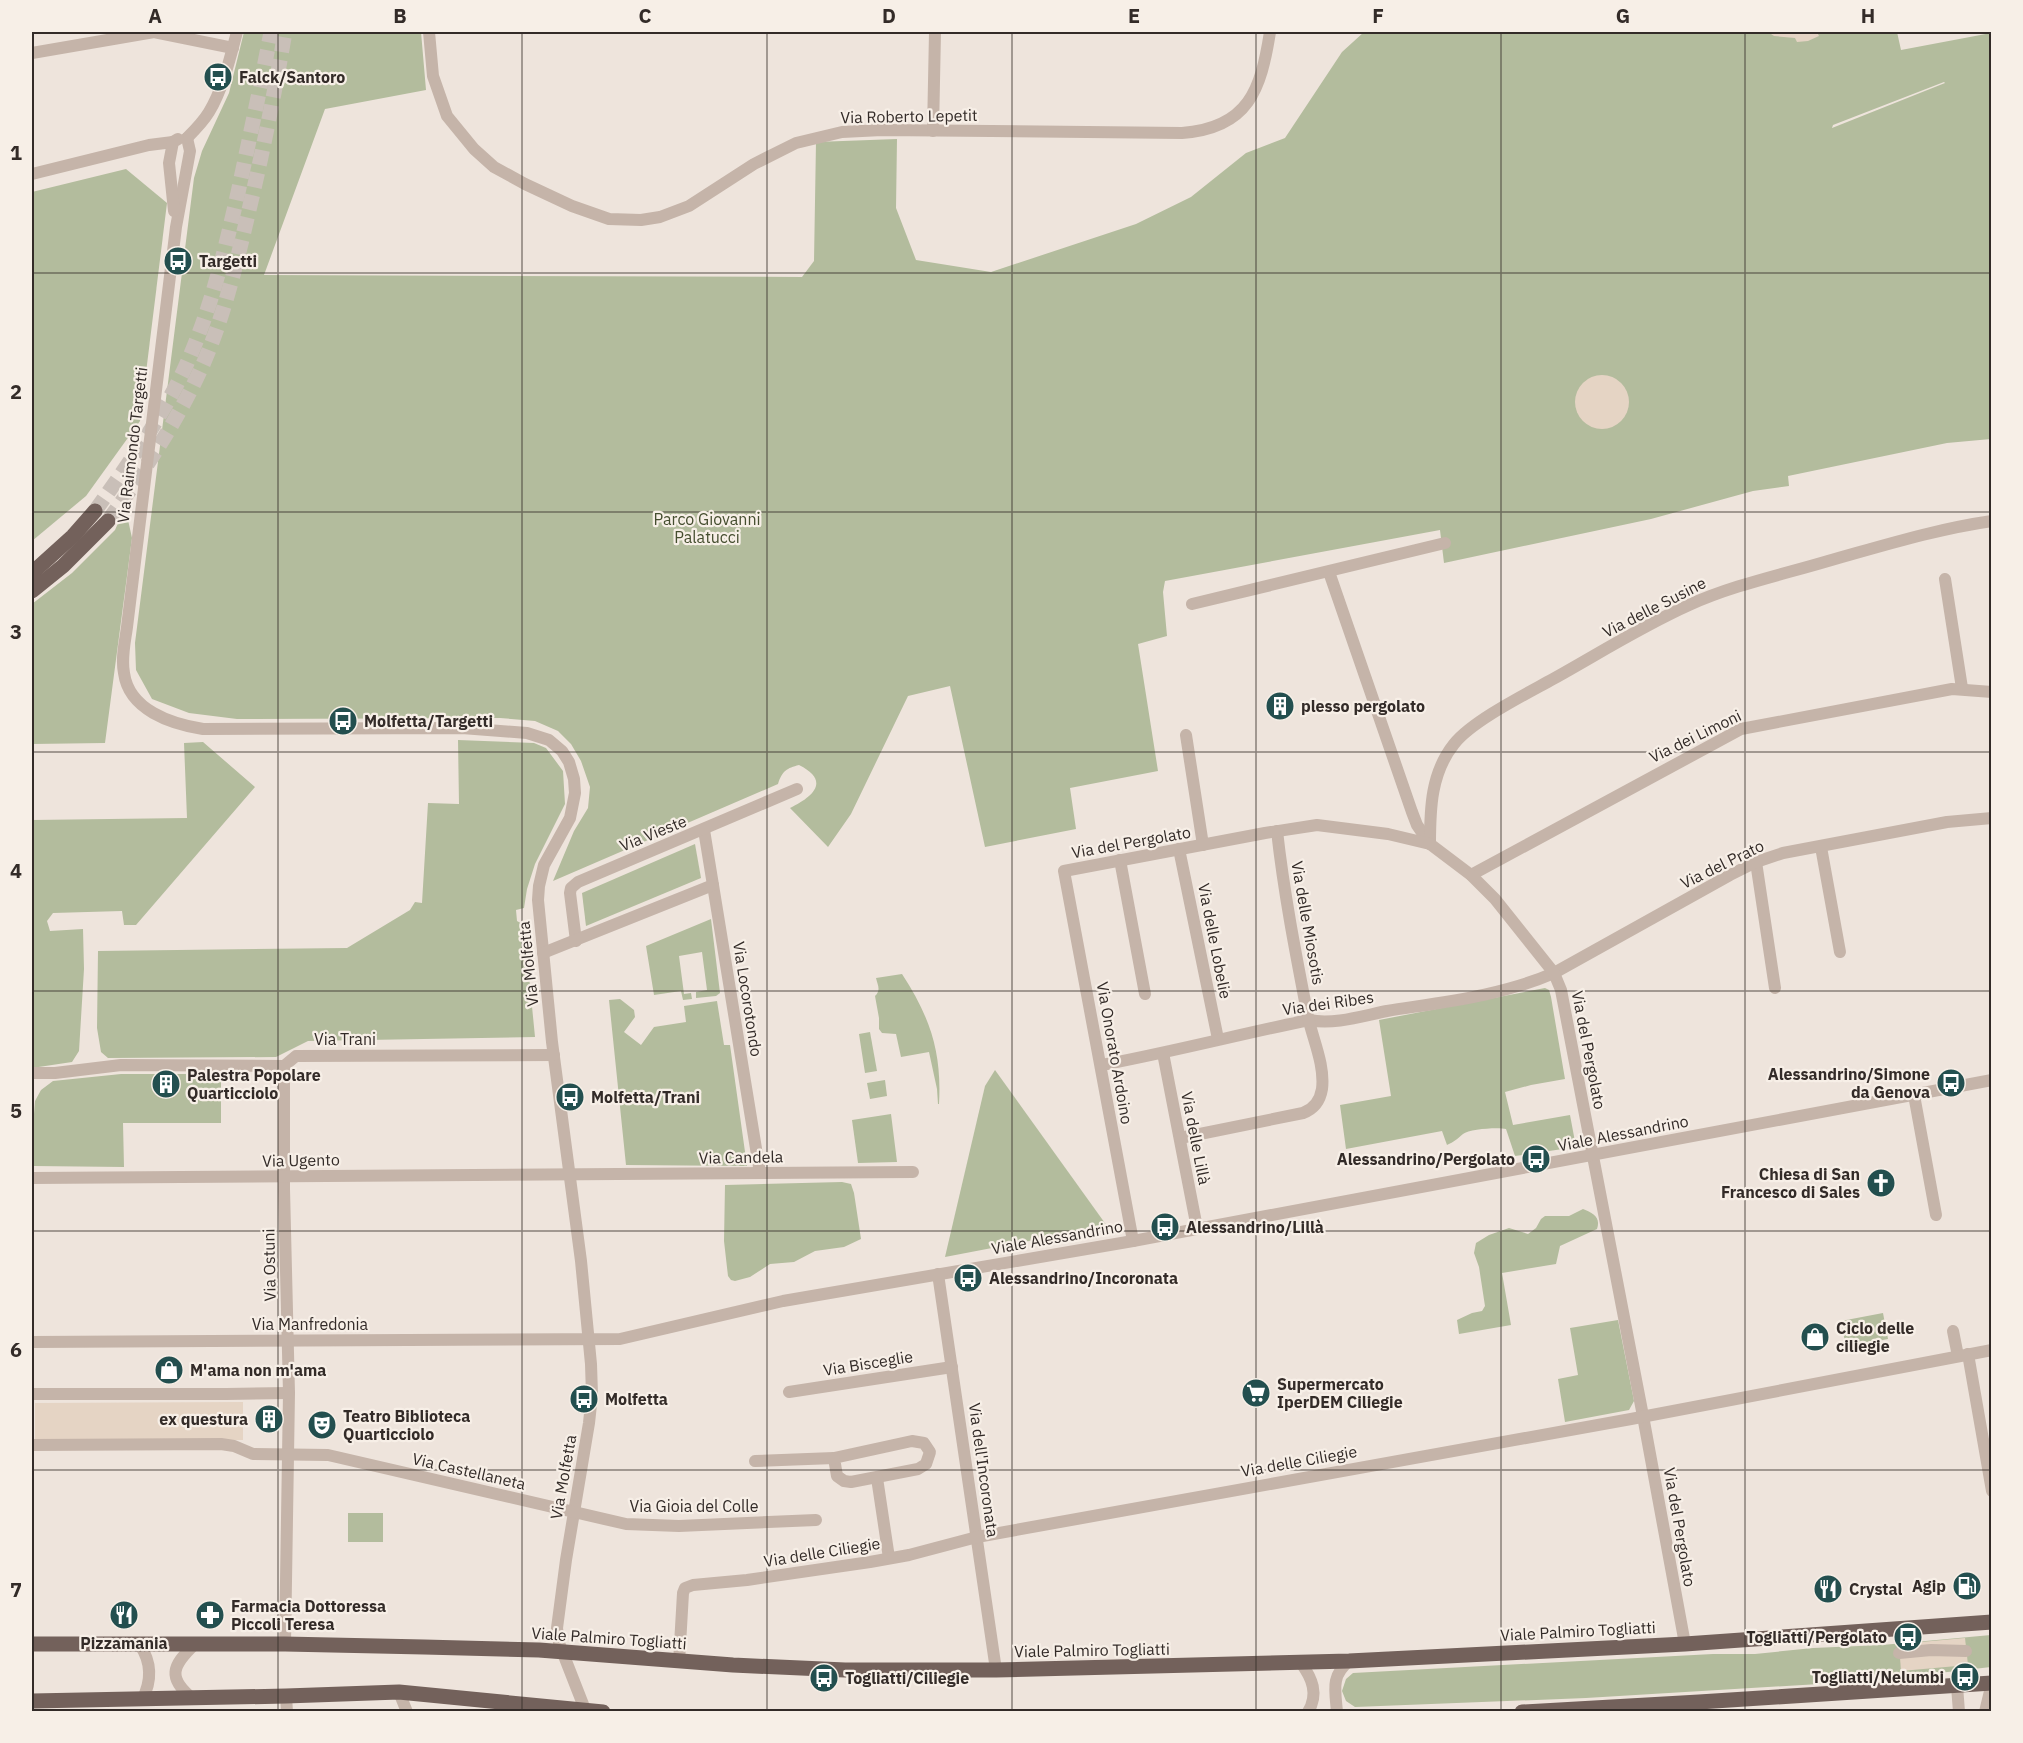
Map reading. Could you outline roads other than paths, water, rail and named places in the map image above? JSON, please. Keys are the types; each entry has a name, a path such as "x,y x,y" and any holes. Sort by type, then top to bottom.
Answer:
{"main road":[{"path":"32,573 73,536 95,511"},
{"path":"32,591 70,559 108,521"},
{"name":"Viale Palmiro Togliatti","path":"32,1644 285,1644 516,1649 679,1662 845,1670 996,1670 1349,1661 1685,1644 1992,1622"},
{"path":"1522,1712 1992,1683"},
{"path":"32,1701 193,1699 287,1704 399,1692 603,1712"}],"street":[{"path":"32,53 143,32 154,32 232,48"},
{"path":"32,174 148,145 187,138 214,103 237,32"},
{"name":"Via Roberto Lepetit","path":"429,32 433,76 447,116 474,149 494,167 572,206 609,219 641,220 660,217 689,206 740,173 796,143 842,132 1182,133 1210,129 1233,117 1251,98 1262,75 1270,32"},
{"path":"933,131 935,32"},
{"name":"Via Raimondo Targetti","path":"123,668 138,526 176,227 190,151 187,138"},
{"name":"Via Raimondo Targetti","path":"173,142 169,157 176,227"},
{"path":"170,178 185,175"},
{"name":"Via delle Susine","path":"1430,843 1433,789 1449,751 1466,732 1529,692 1661,619 1705,598 1902,541 1992,521"},
{"path":"1192,604 1444,543"},
{"path":"1329,572 1412,812 1417,825 1430,843"},
{"path":"1945,579 1962,688"},
{"name":"Via Molfetta","path":"123,668 129,688 145,707 170,721 203,729 462,728 527,733 538,735 554,743 569,762 575,793 570,818 544,865 539,886 543,953 554,1055 589,1340 592,1395 558,1622 558,1638 562,1652 586,1711"},
{"name":"Via dei Limoni","path":"1471,875 1741,729 1925,693 1962,688 1992,692"},
{"name":"Via del Pergolato","path":"1186,735 1203,845"},
{"name":"Via Vieste","path":"576,940 570,900 570,893 574,885 797,789"},
{"name":"Via del Prato","path":"1554,973 1756,862 1784,853 1947,822 1992,818"},
{"name":"Via del Pergolato","path":"1064,871 1277,831 1317,825 1334,826 1430,843 1471,875 1495,899 1554,973 1567,1015 1685,1644"},
{"name":"Via Locorotondo","path":"704,830 760,1173"},
{"name":"Via delle Miosotis","path":"1180,1138 1299,1114 1314,1107 1320,1096 1322,1077 1286,904 1277,831"},
{"path":"1821,847 1840,952"},
{"name":"Via delle Lobelie","path":"1179,849 1218,1039"},
{"path":"1120,860 1145,994"},
{"path":"1756,862 1775,988"},
{"name":"Via Onorato Ardoino","path":"1064,871 1133,1241"},
{"path":"543,953 712,885"},
{"name":"Via dei Ribes","path":"1107,1064 1309,1020 1320,1022 1490,994 1529,984 1554,973"},
{"name":"Via delle Lillà","path":"1163,1053 1197,1228"},
{"name":"Via Trani","path":"32,1073 55,1073 121,1065 284,1066 296,1056 554,1055"},
{"name":"Via Ostuni","path":"284,1066 289,1393 285,1644"},
{"name":"Viale Alessandrino","path":"589,1340 626,1338 758,1306 1133,1241 1992,1080"},
{"path":"1914,1095 1936,1215"},
{"name":"Via Candela","path":"570,1175 913,1172"},
{"name":"Via Ugento","path":"32,1178 570,1175"},
{"name":"Via dell'Incoronata","path":"938,1274 996,1670"},
{"path":"1953,1331 1963,1355 1992,1491"},
{"name":"Via Manfredonia","path":"32,1342 589,1340"},
{"name":"Via delle Ciliegie","path":"679,1662 683,1593 689,1586 747,1580 890,1558 977,1537 1992,1350"},
{"name":"Via Bisceglie","path":"789,1392 952,1367"},
{"path":"32,1394 289,1393"},
{"path":"755,1461 834,1458 912,1441 920,1441 927,1445 930,1455 924,1466 915,1470 852,1482 841,1480 837,1476 834,1458"},
{"name":"Via Castellaneta","path":"32,1445 221,1444 234,1446 253,1454 328,1455 573,1512"},
{"path":"878,1478 890,1558"},
{"name":"Via Gioia del Colle","path":"573,1512 634,1525 679,1526 816,1520"},
{"path":"140,1645 148,1662 150,1677 142,1700"},
{"path":"193,1699 178,1684 175,1674 179,1661 194,1645"},
{"path":"1899,1653 1931,1650 1966,1651"},
{"path":"1337,1712 1336,1677 1339,1670 1349,1661"},
{"path":"1300,1663 1311,1676 1313,1683 1314,1699 1308,1712"},
{"path":"1985,1712 1992,1683"},
{"path":"1957,1686 1959,1712"},
{"path":"399,1692 407,1712"}],"tunnel":[{"path":"95,511 164,408 193,350 216,282 228,235 271,32"},
{"path":"108,521 148,464 172,424 204,362 218,325 230,287 259,166 285,32"}],"place":[{"name":"Falck/Santoro","path":"218,77"},
{"name":"Targetti","path":"178,261"},
{"name":"plesso pergolato","path":"1280,706"},
{"name":"Molfetta/Targetti","path":"343,721"},
{"name":"Alessandrino/Simone da Genova","path":"1951,1083"},
{"name":"Palestra Popolare Quarticciolo","path":"166,1084"},
{"name":"Molfetta/Trani","path":"570,1097"},
{"name":"Alessandrino/Pergolato","path":"1536,1159"},
{"name":"Chiesa di San Francesco di Sales","path":"1881,1183"},
{"name":"Alessandrino/Lillà","path":"1165,1227"},
{"name":"Alessandrino/Incoronata","path":"968,1278"},
{"name":"Ciclo delle ciliegie","path":"1815,1337"},
{"name":"M'ama non m'ama","path":"169,1370"},
{"name":"Supermercato IperDEM Ciliegie","path":"1256,1393"},
{"name":"Molfetta","path":"584,1399"},
{"name":"ex questura","path":"269,1419"},
{"name":"Teatro Biblioteca Quarticciolo","path":"322,1425"},
{"name":"Agip","path":"1967,1586"},
{"name":"Crystal","path":"1828,1589"},
{"name":"Pizzamania","path":"124,1615"},
{"name":"Farmacia Dottoressa Piccoli Teresa","path":"210,1615"},
{"name":"Togliatti/Pergolato","path":"1908,1637"},
{"name":"Togliatti/Nelumbi","path":"1965,1677"},
{"name":"Togliatti/Ciliegie","path":"824,1678"}],"park label":[{"name":"Parco Giovanni Palatucci","path":"707,528"}]}
